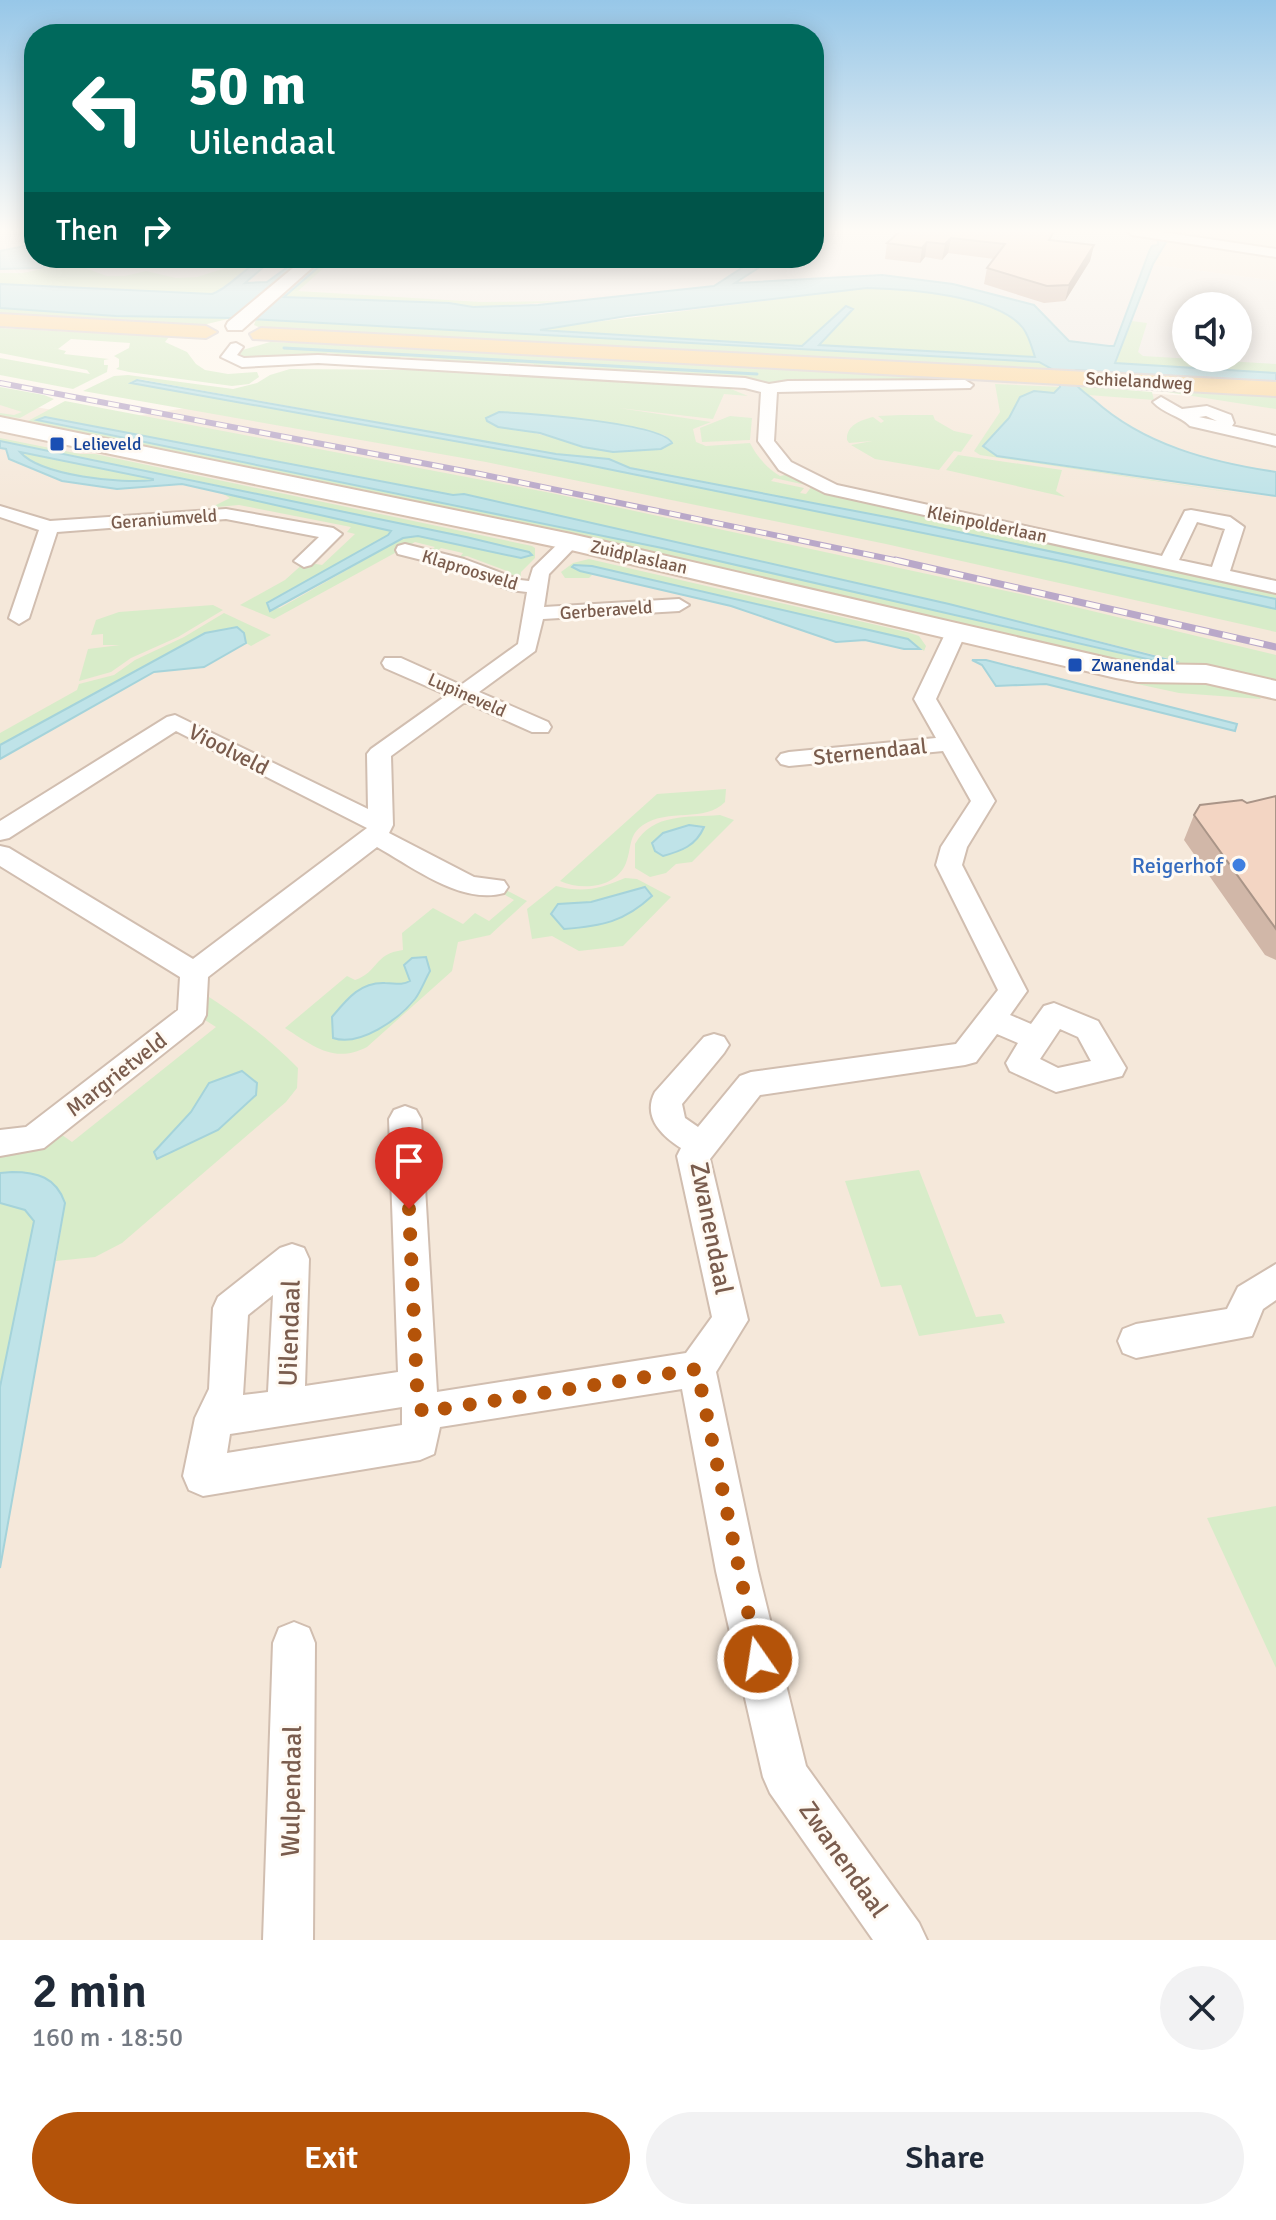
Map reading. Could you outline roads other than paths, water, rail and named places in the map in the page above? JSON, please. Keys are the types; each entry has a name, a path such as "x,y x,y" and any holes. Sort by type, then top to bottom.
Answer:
{"main road":[{"name":"Schielandweg","path":"0,322 202,335 202,344 209,347 247,329 475,346 1276,389"}],"street":[{"path":"254,322 228,354 231,359 242,363 271,363"},
{"path":"211,358 230,367 331,359 745,383 769,389 788,386 965,385"},
{"name":"Kleinpolderlaan","path":"769,389 766,441 785,466 821,485 866,498 1276,587"},
{"path":"1161,402 1176,412 1188,415 1207,411 1225,418 1226,423 1216,426 1234,434 1276,441"},
{"name":"Zuidplaslaan","path":"0,424 571,542 1116,669 1138,673 1206,674 1276,690"},
{"name":"Geraniumveld","path":"0,511 49,527 226,514 333,534 304,561"},
{"path":"1168,564 1191,515 1224,521 1235,527 1219,575"},
{"path":"19,618 49,527"},
{"path":"378,831 379,754 528,647 540,572 571,542"},
{"name":"Klaproosveld","path":"405,550 457,563 517,586 536,587"},
{"name":"Gerberaveld","path":"534,613 579,613 679,605"},
{"name":"Zwanendaal","path":"902,1940 786,1777 737,1571 697,1369 730,1320 693,1156 751,1084 965,1054 1013,991 949,865 954,847 983,801 925,699 957,630"},
{"name":"Lupineveld","path":"393,663 540,727"},
{"name":"Vioolveld","path":"0,832 175,722 378,831"},
{"name":"Sternendaal","path":"789,759 952,743"},
{"path":"378,831 469,885 495,887"},
{"path":"0,854 194,973 378,831"},
{"name":"Margrietveld","path":"0,1143 33,1139 192,1015 194,973"},
{"path":"991,1019 1037,1039"},
{"path":"701,1145 671,1125 666,1101 714,1045"},
{"name":"Uilendaal","path":"286,1407 292,1259 231,1308 227,1390 214,1418 203,1476 420,1441 405,1119"},
{"path":"1136,1341 1239,1324 1250,1298 1276,1280"},
{"name":"Uilendaal","path":"214,1418 286,1407 420,1400 697,1369"},
{"name":"Wulpendaal","path":"288,1940 294,1643"}],"water":[{"path":"297,322 593,322 540,330 802,346 829,322 841,322 819,345 1035,357 1029,338 1015,322 1050,322 1069,341 1114,346 1123,322 1131,322 1115,363 1172,367 1172,372 1276,373 1276,382 1076,370 1071,373 1080,388 1113,416 1156,440 1203,457 1276,472 1276,496 997,456 983,446 1009,418 1020,397 1034,391 1054,393 1060,387 1057,372 1039,362"},
{"path":"137,380 556,454 609,459 630,468 897,519 1276,599 1276,609 1066,562 583,464 131,383"},
{"path":"499,412 620,425 663,436 672,443 661,449 613,452 583,447 540,433 498,427 487,421 486,418"},
{"path":"45,417 453,495 464,494 949,604 1177,662 1173,665 662,548 37,420"},
{"path":"0,441 466,537 532,555 521,558 418,536 403,538 270,611 267,603 391,531 182,484 117,489 62,481 9,459 6,449 0,448","holes":["20,452 153,479 122,481 63,472 45,467"]},
{"path":"592,566 908,639 920,649 904,649 865,640 836,642 731,606 580,571 572,567"},
{"path":"237,627 244,633 246,643 204,667 154,672 0,759 0,745 205,633"},
{"path":"972,660 986,660 1237,724 1235,731 1046,684 996,686 982,665"},
{"path":"689,825 704,827 692,843 663,856 655,851 652,843 663,833"},
{"path":"645,887 652,896 632,912 612,921 564,929 551,914 558,904 591,902"},
{"path":"426,957 430,971 415,999 399,1015 367,1035 344,1040 333,1038 332,1017 349,998 368,985 410,981 404,965 412,958"},
{"path":"242,1071 257,1083 256,1095 218,1130 157,1159 154,1152 191,1112 209,1083"},
{"path":"0,1173 30,1173 51,1182 65,1203 0,1568 0,1387 34,1221 25,1210 0,1203"}],"waterway":[{"path":"284,348 757,374"}],"railway":[{"path":"0,383 480,474 901,561"},
{"path":"895,560 901,561"},
{"path":"901,561 1276,647"}],"place":[{"name":"Lelieveld","path":"57,444"},
{"name":"Zwanendal","path":"1075,665"},
{"name":"Reigerhof","path":"1239,865"}]}
